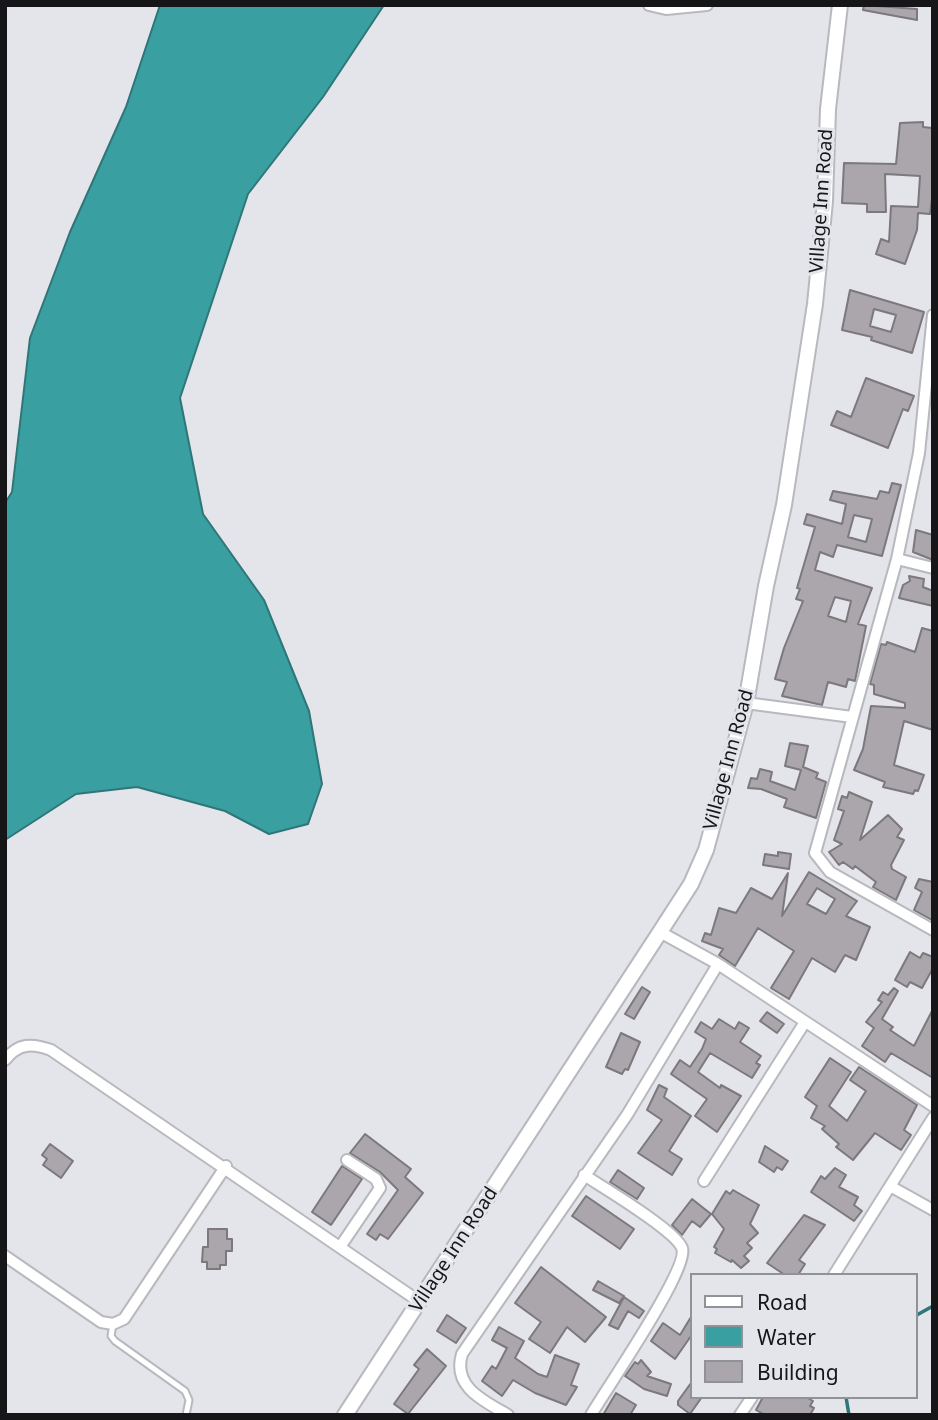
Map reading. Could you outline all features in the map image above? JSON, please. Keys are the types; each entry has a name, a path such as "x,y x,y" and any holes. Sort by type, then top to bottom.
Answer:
{"street":[{"path":"649,5 666,9 707,5"},
{"name":"Village Inn Road","path":"345,1415 691,884 706,850 746,703 766,586 785,505 815,304 825,201 828,109 840,5"},
{"path":"933,315 919,453 897,559 819,835 817,858 830,872 933,930"},
{"path":"897,559 933,568"},
{"path":"746,703 852,717"},
{"path":"660,932 719,964 933,1106"},
{"path":"508,1415 468,1388 462,1380 460,1361 627,1115 719,964"},
{"path":"704,1181 805,1022"},
{"path":"5,1060 19,1046 36,1044 51,1049 226,1166 420,1302"},
{"path":"835,1273 933,1118"},
{"path":"340,1247 380,1188 376,1179 347,1160"},
{"path":"5,1256 101,1322 113,1324 124,1319 226,1166"},
{"path":"584,1175 658,1223 681,1245 684,1258 666,1296 591,1415"},
{"path":"890,1186 933,1210"},
{"path":"740,1415 751,1399"}],"lane":[{"path":"113,1324 111,1336 115,1341 185,1391 189,1400 186,1415"}],"water":[{"path":"160,5 384,5 323,97 248,194 180,398 203,514 264,600 309,711 322,784 308,824 269,834 225,811 137,787 76,794 5,840 5,503 12,492 30,338 70,232 126,107"}],"building":[{"path":"864,5 917,9 917,20 863,10"},
{"path":"923,122 923,127 932,128 933,191 930,214 918,213 917,230 905,264 876,254 881,239 889,242 891,206 918,207 920,176 885,174 886,212 867,212 867,204 842,203 844,163 896,164 900,123"},
{"path":"850,290 924,312 912,353 871,340 872,337 842,330","holes":["874,309 896,315 891,332 870,326"]},
{"path":"866,378 914,396 908,411 903,409 888,448 831,425 837,411 851,417"},
{"path":"892,483 901,485 882,556 837,545 833,557 820,552 815,570 872,588 858,624 866,626 855,681 848,679 846,687 828,682 822,705 782,696 787,682 775,679 803,601 796,599 800,589 797,588 815,527 804,524 807,514 842,524 846,504 830,500 833,491 877,499 880,491 889,493","holes":["854,515 872,519 866,542 848,537","835,597 851,601 846,622 828,616"]},
{"path":"916,530 933,535 933,560 913,552"},
{"path":"909,576 924,579 923,587 933,591 933,606 899,598 903,585 910,581"},
{"path":"922,628 933,631 933,730 904,721 894,765 924,775 918,791 915,790 913,794 883,787 885,782 854,770 863,749 871,706 905,708 905,703 874,694 874,685 870,684 881,644 886,645 887,642 915,652"},
{"path":"790,743 808,746 803,767 818,773 816,778 826,782 816,818 784,807 787,799 761,789 748,788 751,778 757,779 760,769 772,772 770,781 795,790 801,770 785,766"},
{"path":"849,792 872,802 860,840 888,815 902,829 897,837 904,840 891,865 892,869 906,877 896,900 873,887 876,882 855,866 853,869 843,862 839,865 829,852 842,844 834,840 844,811 838,809 842,796 847,798"},
{"path":"778,852 791,854 789,869 763,865 765,854 778,856"},
{"path":"809,872 857,901 846,916 870,927 856,960 845,955 835,972 812,958 789,999 771,988 794,951 758,928 735,966 719,955 723,949 702,941 705,933 711,935 719,908 736,913 751,888 772,899 788,873 782,916","holes":["817,888 835,899 826,914 807,904"]},
{"path":"919,879 933,882 932,920 914,910 922,892 915,888"},
{"path":"910,952 920,958 923,953 933,957 933,968 922,988 910,982 907,987 895,980"},
{"path":"642,987 650,992 634,1019 625,1014"},
{"path":"894,988 898,991 882,1019 893,1027 890,1030 914,1046 933,1009 933,1078 891,1053 885,1062 862,1046 874,1028 866,1022 882,1002 878,1000 883,992 888,995"},
{"path":"767,1012 784,1024 777,1033 760,1021"},
{"path":"719,1019 735,1029 739,1022 749,1028 740,1042 761,1056 756,1063 760,1065 752,1078 710,1053 698,1072 720,1088 721,1085 741,1096 717,1132 695,1116 707,1099 671,1074 680,1060 690,1067 702,1049 706,1039 695,1032 701,1022 712,1029"},
{"path":"621,1033 640,1042 628,1070 625,1069 622,1074 606,1067"},
{"path":"830,1058 851,1072 829,1106 847,1121 866,1091 850,1080 859,1067 917,1105 904,1130 911,1135 901,1150 875,1133 853,1160 836,1147 839,1144 822,1129 825,1126 811,1118 817,1106 805,1097"},
{"path":"659,1085 667,1089 664,1097 691,1116 669,1151 682,1159 672,1175 638,1153 662,1120 647,1110"},
{"path":"365,1134 411,1169 405,1177 423,1193 388,1239 380,1234 376,1240 367,1234 398,1190 380,1172 350,1153"},
{"path":"50,1144 73,1161 61,1178 43,1165 47,1159 42,1155"},
{"path":"765,1146 788,1161 782,1170 777,1167 774,1172 759,1162"},
{"path":"342,1166 362,1179 331,1225 312,1212"},
{"path":"835,1168 846,1175 839,1187 858,1197 854,1205 862,1211 854,1221 811,1192 821,1176 825,1179"},
{"path":"618,1170 644,1188 637,1199 610,1182"},
{"path":"733,1190 759,1205 750,1224 758,1233 747,1243 752,1248 744,1256 749,1261 741,1268 732,1260 731,1262 715,1253 717,1249 714,1247 724,1229 712,1214 726,1191 730,1194"},
{"path":"586,1196 634,1229 620,1249 572,1216"},
{"path":"692,1199 711,1214 700,1227 692,1221 682,1235 672,1225"},
{"path":"804,1215 825,1225 799,1260 805,1264 799,1273 782,1273 767,1263"},
{"path":"208,1229 227,1229 227,1239 232,1239 232,1251 226,1251 226,1265 220,1265 220,1269 207,1269 207,1262 202,1262 203,1247 208,1247"},
{"path":"541,1267 606,1317 585,1342 567,1327 550,1353 529,1339 541,1322 515,1303"},
{"path":"598,1281 624,1296 619,1303 593,1290"},
{"path":"624,1297 644,1311 639,1318 628,1311 618,1329 609,1325"},
{"path":"447,1315 466,1328 456,1343 437,1331"},
{"path":"690,1319 690,1337 675,1359 651,1341 663,1323 680,1335"},
{"path":"499,1327 524,1341 515,1358 538,1374 547,1377 555,1355 579,1364 571,1385 577,1387 566,1405 535,1393 513,1380 502,1396 482,1381 492,1366 496,1369 507,1348 492,1340"},
{"path":"427,1349 446,1366 408,1414 394,1404 419,1369 414,1365"},
{"path":"641,1360 651,1372 647,1376 671,1384 667,1396 644,1389 625,1376 635,1362 638,1364"},
{"path":"690,1384 690,1399 701,1399 690,1414 678,1405"},
{"path":"616,1393 636,1405 630,1415 603,1415"},
{"path":"762,1399 810,1399 813,1401 810,1406 814,1408 810,1415 765,1415 756,1410"}],"waterway":[{"path":"917,1315 933,1306"},
{"path":"846,1399 849,1415"}]}
